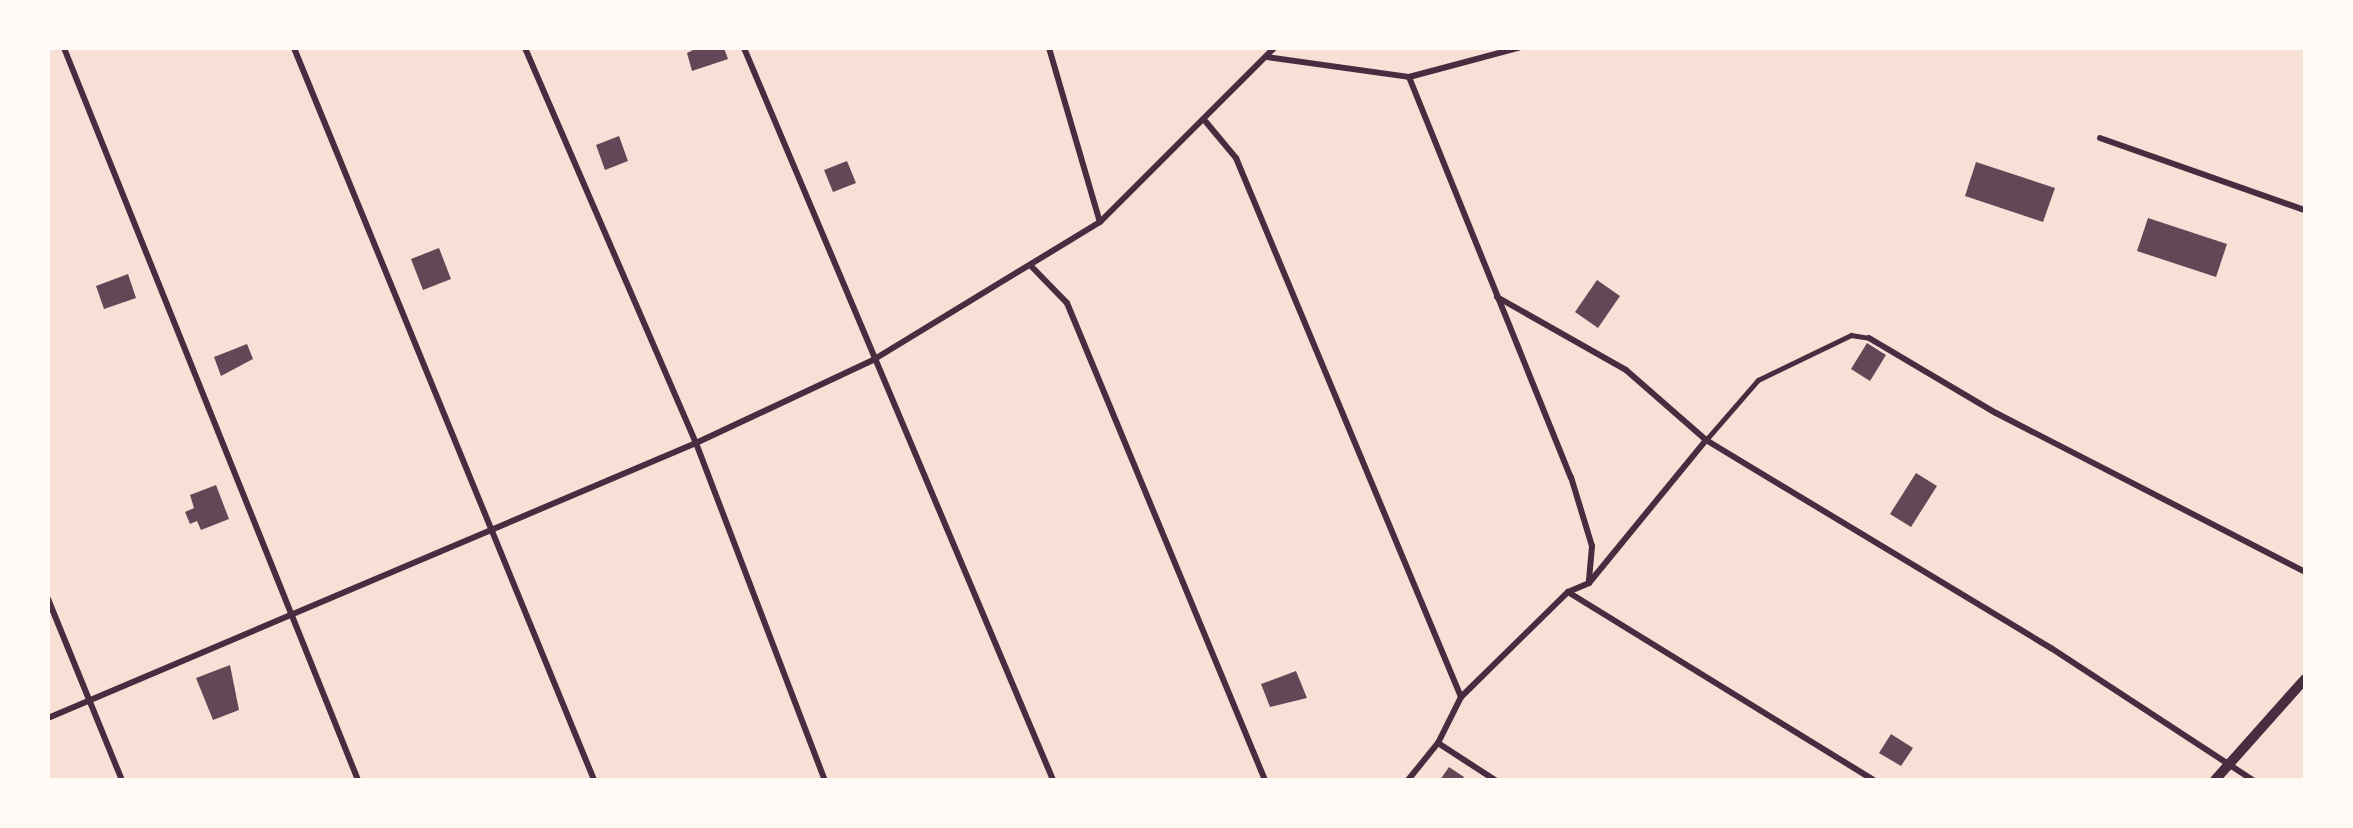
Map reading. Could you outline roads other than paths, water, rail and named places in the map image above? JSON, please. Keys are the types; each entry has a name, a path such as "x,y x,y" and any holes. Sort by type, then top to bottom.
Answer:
{"street":[{"path":"64,48 358,780"},
{"path":"294,48 594,780"},
{"path":"525,48 696,443 825,780"},
{"path":"744,48 873,360 1053,780"},
{"path":"1049,48 1100,222"},
{"path":"48,718 89,698 492,531 696,443 873,360 1032,267 1100,222 1206,122 1274,48"},
{"path":"1267,57 1409,77 1518,48"},
{"path":"1409,77 1571,477 1592,546 1589,583"},
{"path":"1206,122 1236,158 1461,698"},
{"path":"2100,138 2305,210"},
{"path":"1032,267 1067,303 1265,780"},
{"path":"1497,297 1626,370 1706,440 2051,648 2253,780"},
{"path":"1869,338 1996,412 2305,572"},
{"path":"1408,780 1438,743 1461,698 1568,592 1589,583 1706,440"},
{"path":"1568,592 1873,780"},
{"path":"48,599 122,780"},
{"path":"2215,780 2226,764 2305,680"},
{"path":"1438,743 1495,780"}],"lane":[{"path":"1706,440 1758,380 1842,338 1869,338"}]}
